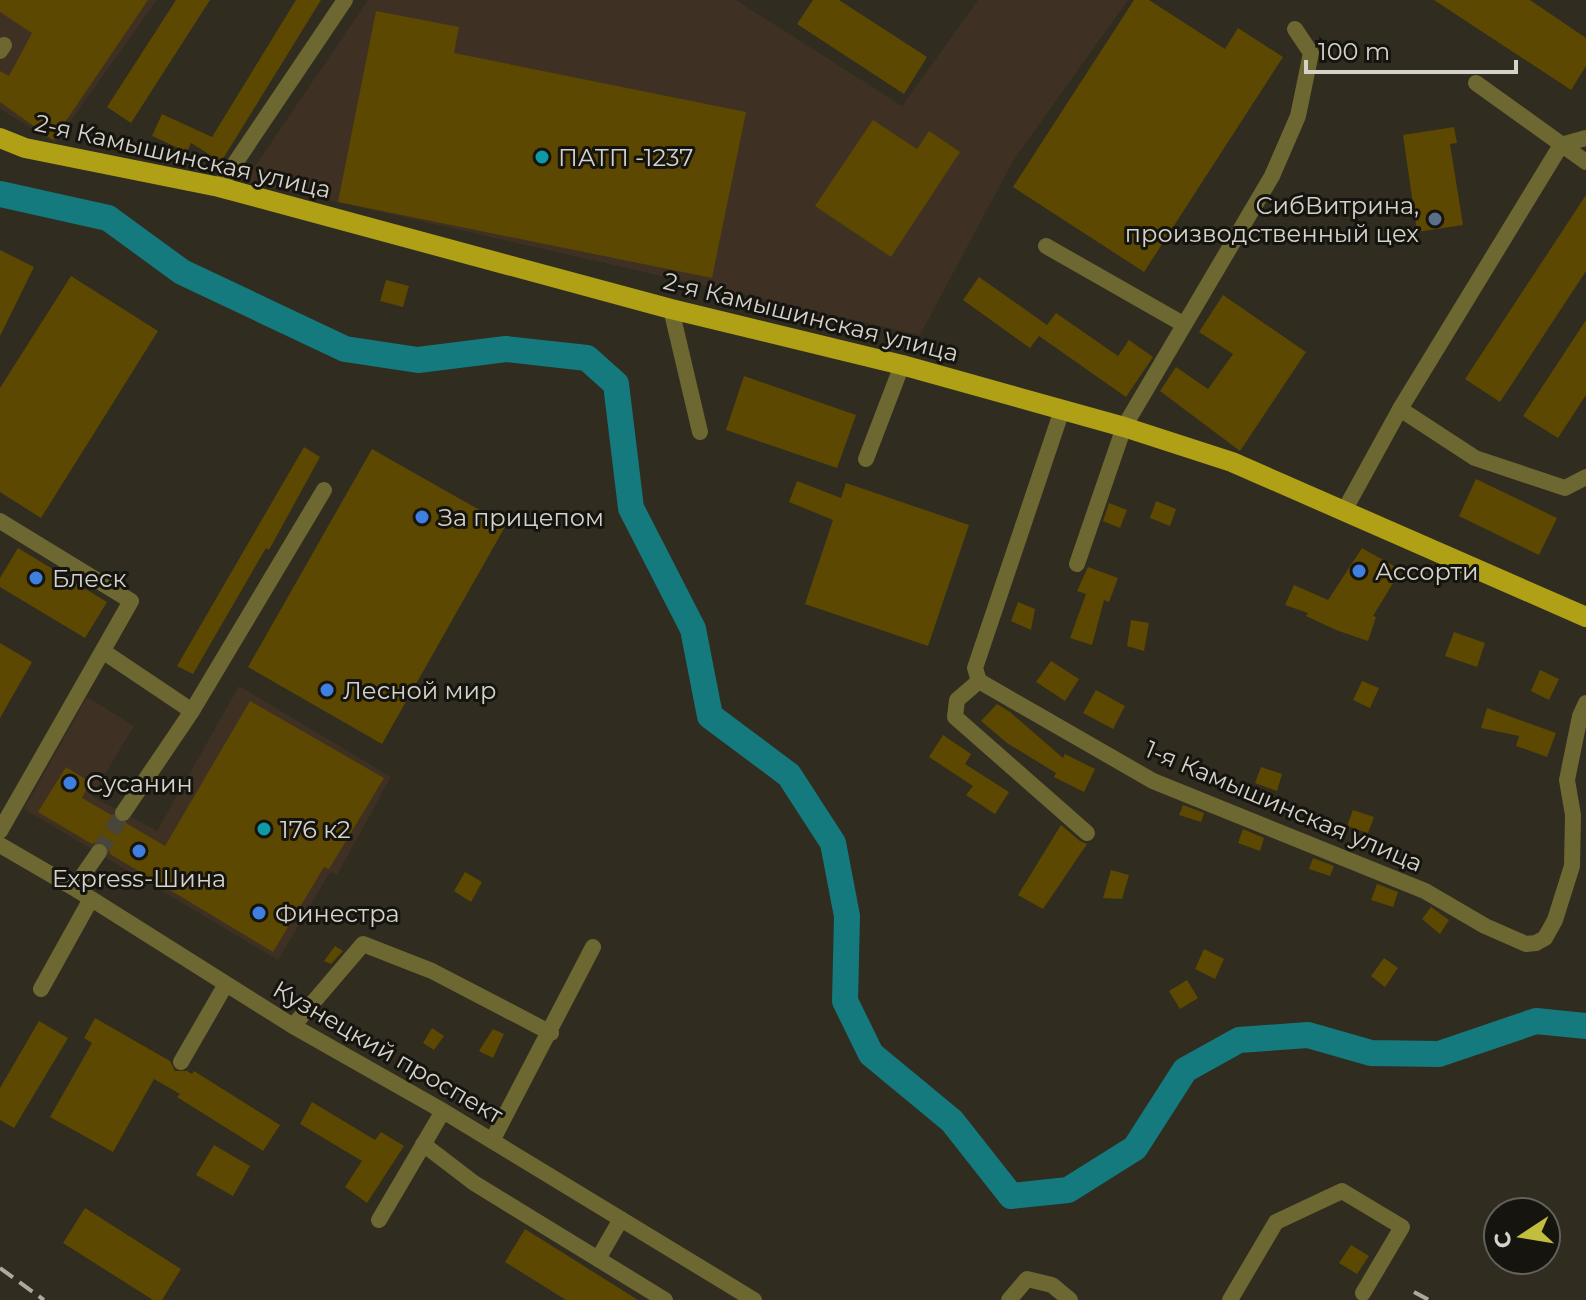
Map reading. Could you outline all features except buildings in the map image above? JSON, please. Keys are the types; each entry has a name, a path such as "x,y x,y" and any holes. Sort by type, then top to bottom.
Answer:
{"main road":[{"name":"2-я Камышинская улица","path":"0,138 25,148 219,187 671,309 902,365 1124,427 1232,462 1586,617"}],"street":[{"path":"219,187 345,0"},
{"path":"1077,564 1124,427 1272,176 1298,116 1311,53 1295,29"},
{"path":"1476,83 1586,162"},
{"path":"1344,511 1400,409 1561,145 1586,138"},
{"path":"1046,246 1183,324"},
{"path":"671,309 700,432"},
{"path":"866,459 902,365"},
{"path":"1400,409 1475,458 1565,488 1586,477"},
{"path":"1062,410 978,652 975,668 979,681 957,700 955,717 1087,833"},
{"path":"123,813 192,711 324,490"},
{"path":"0,521 131,601 0,831"},
{"path":"104,652 192,711"},
{"name":"1-я Камышинская улица","path":"979,681 1153,781 1425,891 1485,926 1526,944 1545,938 1555,920 1572,866 1580,817 1567,780 1580,716 1586,703"},
{"name":"Кузнецкий проспект","path":"0,845 293,1026 443,1111 754,1300"},
{"path":"74,888 99,852"},
{"path":"41,989 91,899"},
{"path":"293,1026 363,944 432,971 551,1033"},
{"path":"492,1141 551,1033 593,947"},
{"path":"181,1062 226,984"},
{"path":"379,1220 443,1111"},
{"path":"423,1144 474,1183 665,1300"},
{"path":"1230,1300 1276,1222 1342,1191 1402,1227 1363,1293"},
{"path":"598,1259 621,1219"},
{"path":"1009,1300 1027,1279 1052,1285 1070,1300"}],"shaded area":[{"path":"0,0 157,0 55,143 0,109"},
{"path":"368,0 736,0 902,106 978,0 1128,0 1013,161 920,335 245,181"},
{"name":"176 к2","path":"239,686 391,777 337,875 330,872 278,960 24,809 87,697 134,726 92,796 157,831"}],"waterway":[{"path":"0,194 108,218 182,272 345,349 418,360 506,349 587,358 616,384 631,508 693,629 710,716 789,775 833,843 847,916 845,1001 871,1054 952,1121 1011,1196 1068,1190 1135,1148 1185,1070 1239,1040 1308,1035 1371,1053 1439,1054 1536,1021 1586,1026"}],"tunnel":[{"path":"99,852 123,813"}],"railway":[{"path":"0,1268 44,1300"},
{"path":"1414,1292 1429,1300"}],"place":[{"name":"ПАТП -1237","path":"542,157"},
{"name":"СибВитрина, производственный цех","path":"1435,219"},
{"name":"За прицепом","path":"422,517"},
{"name":"Ассорти","path":"1359,571"},
{"name":"Блеск","path":"36,578"},
{"name":"Лесной мир","path":"327,690"},
{"name":"Сусанин","path":"70,783"},
{"name":"176 к2","path":"264,829"},
{"name":"Express-Шина","path":"139,851"},
{"name":"Финестра","path":"259,913"}]}
